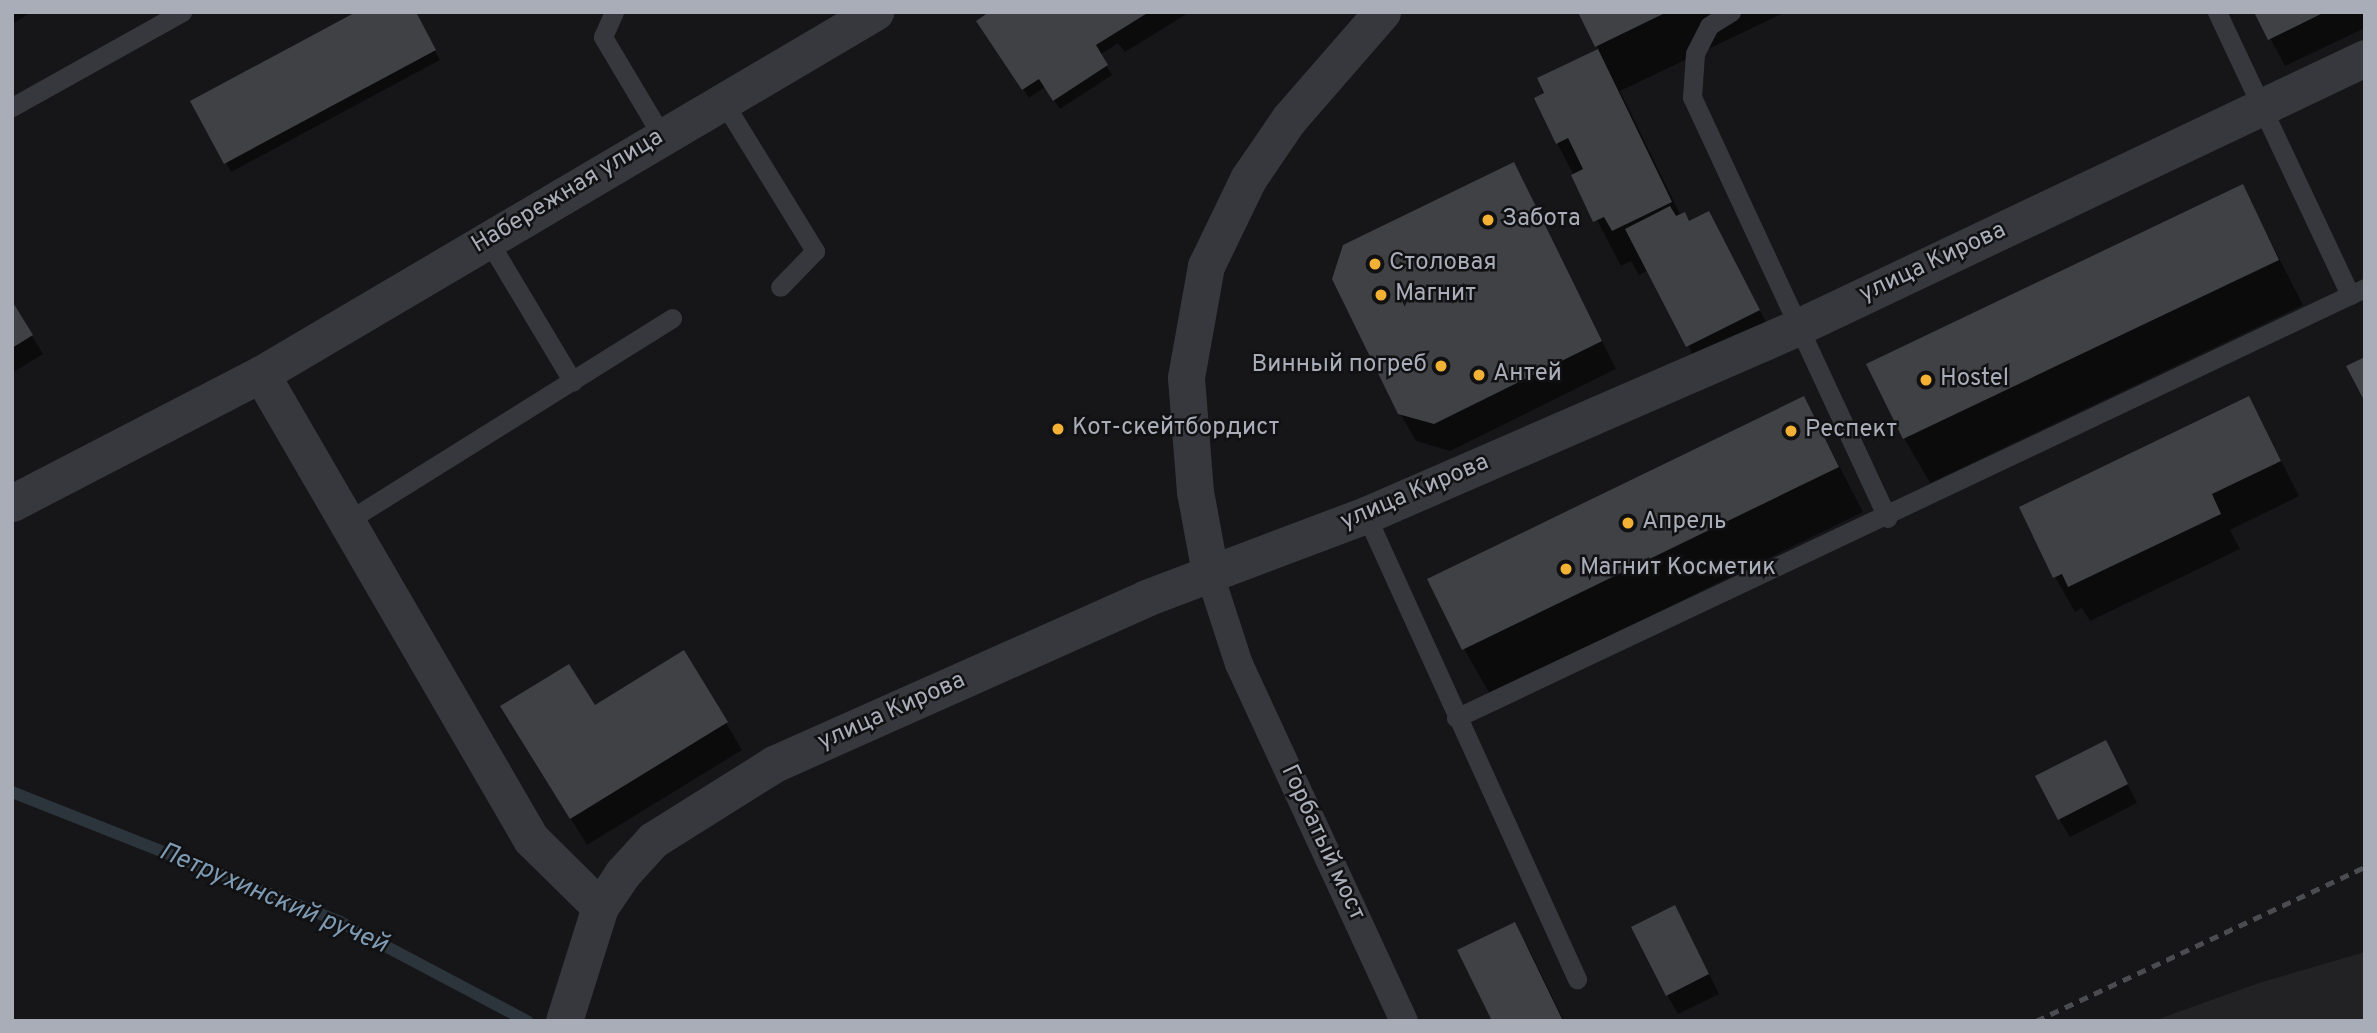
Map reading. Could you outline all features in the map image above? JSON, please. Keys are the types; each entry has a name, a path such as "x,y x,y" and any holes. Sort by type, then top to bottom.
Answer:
{"street":[{"name":"Набережная улица","path":"12,503 261,374 662,135 724,103 875,12"},
{"path":"1211,578 1195,492 1186,377 1206,266 1248,179 1289,119 1382,12"},
{"name":"улица Кирова","path":"564,1021 600,907 653,840 775,764 1146,598 1211,578 1366,515 1796,328 2365,58"},
{"path":"261,374 349,520 531,839 600,907"},
{"name":"Горбатый мост","path":"1211,578 1239,664 1404,1021"}],"lane":[{"path":"12,107 182,12"},
{"path":"614,12 603,37 662,135"},
{"path":"1731,12 1709,26 1695,54 1692,97 1796,328 1887,518"},
{"path":"1456,718 1887,518 2357,292 2217,12"},
{"path":"724,103 815,251 780,287"},
{"path":"488,240 573,382"},
{"path":"349,520 672,318"},
{"path":"1366,515 1456,718 1577,979"}],"shaded area":[{"path":"2365,952 2365,1021 2153,1021 2259,983"}],"building":[{"path":"356,12 416,12 436,50 224,164 190,101"},
{"path":"989,12 1149,12 1096,45 1108,65 1053,101 1039,79 1022,90 976,21"},
{"path":"1578,12 1667,12 1595,47"},
{"path":"2254,12 2325,12 2268,40"},
{"path":"1598,49 1672,202 1612,231 1604,217 1593,222 1571,175 1583,169 1568,138 1556,144 1534,98 1544,93 1537,78"},
{"path":"1514,162 1602,341 1434,424 1398,414 1332,279 1343,245"},
{"path":"2243,184 2279,260 1903,439 1866,364"},
{"path":"1670,206 1676,216 1685,212 1689,221 1709,211 1760,310 1686,347 1625,229"},
{"path":"12,301 33,335 12,348"},
{"path":"2365,357 2365,402 2346,366"},
{"path":"1804,396 1839,467 1462,650 1427,579"},
{"path":"2249,396 2281,461 2212,494 2221,514 2068,587 2062,574 2053,578 2019,507"},
{"path":"684,650 728,722 570,819 500,706 569,664 595,705"},
{"path":"2106,740 2128,784 2058,820 2035,776"},
{"path":"1675,905 1709,974 1666,996 1631,927"},
{"path":"1515,922 1563,1021 1492,1021 1457,950"}],"waterway":[{"name":"Петрухинский ручей","path":"12,792 340,922 527,1021"}],"railway":[{"path":"2036,1021 2365,867"}],"place":[{"name":"Забота","path":"1488,220"},
{"name":"Столовая","path":"1375,264"},
{"name":"Магнит","path":"1381,295"},
{"name":"Винный погреб","path":"1441,366"},
{"name":"Антей","path":"1479,375"},
{"name":"Hostel","path":"1926,380"},
{"name":"Кот-скейтбордист","path":"1058,429"},
{"name":"Респект","path":"1791,431"},
{"name":"Апрель","path":"1628,523"},
{"name":"Магнит Косметик","path":"1566,569"}]}
